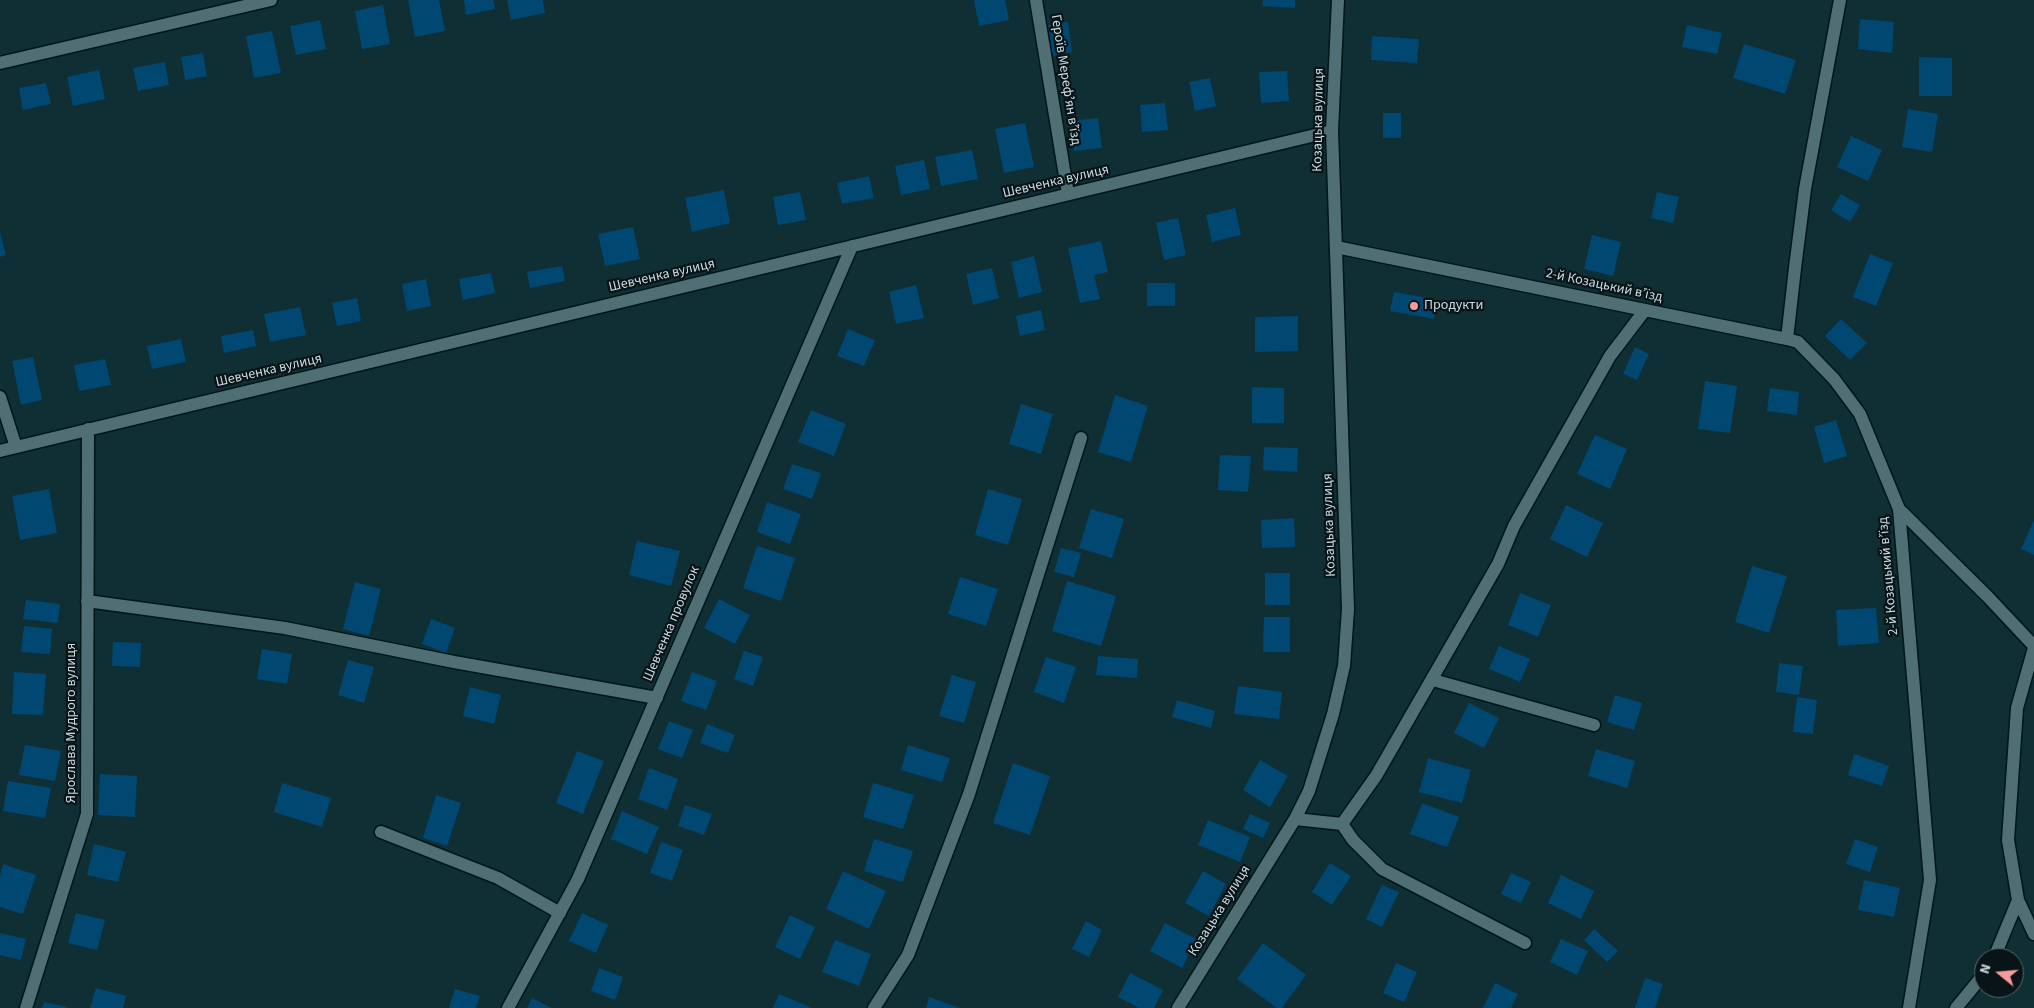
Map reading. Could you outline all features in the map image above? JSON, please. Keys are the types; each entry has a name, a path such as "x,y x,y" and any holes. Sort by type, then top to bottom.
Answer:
{"street":[{"path":"0,63 271,0"},
{"name":"Героїв Мерефʼян вʼїзд","path":"1036,0 1068,194"},
{"name":"Козацька вулиця","path":"1178,1008 1295,819 1309,791 1333,714 1344,666 1348,609 1332,131 1338,0"},
{"path":"1788,339 1794,268 1805,189 1840,0"},
{"name":"Шевченка вулиця","path":"0,451 1332,131"},
{"name":"Шевченка провулок","path":"508,1008 578,879 852,246"},
{"name":"2-й Козацький в’їзд","path":"1336,247 1788,339 1798,342 1834,379 1860,414 1899,510 1930,880 1909,1008"},
{"path":"1342,824 1376,776 1433,680 1498,564 1514,526 1610,356 1645,310"},
{"path":"0,396 16,447"},
{"name":"Ярослава Мудрого вулиця","path":"26,1008 87,814 88,429"},
{"path":"874,1008 908,955 969,794 1081,438"},
{"path":"1899,510 1988,597 2034,647 2017,708 2008,840 2018,900 2034,934"},
{"path":"87,601 285,628 454,662 656,698"},
{"path":"1433,680 1594,725"},
{"path":"1295,819 1342,824 1353,840 1382,869 1525,943"},
{"path":"381,832 498,878 560,913"},
{"path":"1998,948 2018,900"},
{"path":"1956,1008 1974,986"}],"building":[{"path":"408,0 439,0 445,31 415,37"},
{"path":"464,0 493,0 495,9 466,15"},
{"path":"507,0 543,0 545,13 511,20"},
{"path":"974,0 1005,0 1009,20 979,26"},
{"path":"1263,0 1295,0 1295,8 1262,6"},
{"path":"383,5 390,44 362,49 355,11"},
{"path":"1860,19 1894,22 1892,53 1858,49"},
{"path":"320,20 326,49 296,55 290,26"},
{"path":"1068,22 1072,52 1053,56 1048,25"},
{"path":"1687,25 1722,33 1717,54 1682,47"},
{"path":"272,31 281,73 254,78 246,36"},
{"path":"1372,36 1419,39 1417,63 1371,60"},
{"path":"1744,44 1796,60 1785,94 1733,78"},
{"path":"203,53 207,76 185,80 181,57"},
{"path":"1919,57 1952,58 1952,96 1919,96"},
{"path":"165,62 169,85 138,91 133,68"},
{"path":"99,70 105,99 73,106 67,77"},
{"path":"1287,71 1289,101 1261,103 1259,72"},
{"path":"1210,78 1216,106 1195,111 1189,82"},
{"path":"46,83 51,104 23,110 19,88"},
{"path":"1165,103 1168,130 1142,132 1140,105"},
{"path":"1908,109 1938,114 1932,152 1902,147"},
{"path":"1383,113 1401,113 1401,138 1383,138"},
{"path":"1098,118 1102,148 1074,151 1070,121"},
{"path":"1025,123 1034,167 1004,173 995,129"},
{"path":"1851,136 1882,150 1868,181 1837,167"},
{"path":"972,150 978,179 941,186 935,157"},
{"path":"924,160 930,189 901,195 895,166"},
{"path":"869,176 874,198 842,204 837,183"},
{"path":"724,190 730,223 692,232 685,198"},
{"path":"800,192 806,220 778,225 773,197"},
{"path":"1657,192 1679,197 1673,223 1651,218"},
{"path":"1841,194 1860,205 1850,222 1831,210"},
{"path":"1235,208 1241,235 1212,242 1206,215"},
{"path":"1178,218 1186,255 1164,260 1156,223"},
{"path":"633,227 640,259 605,266 598,234"},
{"path":"0,232 6,255 0,257"},
{"path":"1592,235 1621,242 1613,276 1584,269"},
{"path":"1101,241 1108,272 1094,275 1100,299 1080,303 1068,248"},
{"path":"1870,254 1893,263 1876,306 1853,297"},
{"path":"1034,256 1042,292 1019,298 1011,262"},
{"path":"562,266 565,281 530,288 527,272"},
{"path":"992,268 999,298 973,305 966,274"},
{"path":"491,273 495,293 463,300 459,279"},
{"path":"426,279 431,306 407,311 402,284"},
{"path":"1147,283 1175,283 1175,306 1147,306"},
{"path":"916,285 924,318 896,324 889,292"},
{"name":"Продукти","path":"1394,292 1438,300 1434,319 1390,311"},
{"path":"357,298 361,321 337,326 332,303"},
{"path":"300,307 306,335 270,342 264,314"},
{"path":"1041,310 1045,330 1020,336 1016,316"},
{"path":"1298,316 1298,351 1255,352 1255,317"},
{"path":"1841,319 1867,343 1850,360 1825,336"},
{"path":"848,329 875,340 864,366 837,356"},
{"path":"253,330 256,346 224,353 221,336"},
{"path":"181,339 186,362 152,369 147,346"},
{"path":"1635,347 1649,354 1637,380 1623,374"},
{"path":"33,357 42,400 21,405 12,361"},
{"path":"105,359 111,385 79,391 74,365"},
{"path":"1705,381 1737,386 1730,433 1698,429"},
{"path":"1252,387 1284,388 1284,423 1252,423"},
{"path":"1770,388 1799,392 1797,415 1767,411"},
{"path":"1115,395 1148,406 1131,462 1098,452"},
{"path":"1021,404 1053,414 1041,454 1009,444"},
{"path":"811,410 846,424 834,456 798,442"},
{"path":"1836,420 1847,456 1824,463 1814,427"},
{"path":"1595,435 1627,449 1610,489 1577,474"},
{"path":"1264,447 1298,448 1297,472 1263,470"},
{"path":"1220,455 1251,456 1248,492 1218,490"},
{"path":"792,464 821,473 812,499 783,489"},
{"path":"49,489 57,533 20,540 12,496"},
{"path":"988,489 1022,499 1008,545 975,535"},
{"path":"767,502 801,514 790,544 757,532"},
{"path":"1566,505 1603,523 1587,557 1550,539"},
{"path":"1091,509 1124,519 1112,558 1079,548"},
{"path":"1294,518 1295,547 1262,548 1261,520"},
{"path":"2034,520 2034,555 2021,549"},
{"path":"637,541 680,551 671,586 629,575"},
{"path":"757,546 795,558 781,601 743,588"},
{"path":"1061,548 1081,553 1074,577 1054,572"},
{"path":"1752,566 1787,576 1769,633 1735,622"},
{"path":"1265,573 1290,573 1290,605 1265,605"},
{"path":"960,577 998,589 986,626 948,614"},
{"path":"1067,581 1116,596 1101,646 1052,631"},
{"path":"355,582 381,589 369,636 343,629"},
{"path":"1520,593 1551,605 1538,637 1508,625"},
{"path":"719,599 750,615 735,644 704,628"},
{"path":"26,600 60,604 58,623 23,619"},
{"path":"1876,608 1879,643 1838,646 1836,610"},
{"path":"1264,617 1290,617 1290,652 1263,652"},
{"path":"431,619 455,628 446,653 422,644"},
{"path":"24,626 52,629 50,654 21,652"},
{"path":"113,642 141,643 140,667 112,666"},
{"path":"1499,646 1530,659 1520,682 1489,669"},
{"path":"262,649 292,654 287,684 257,679"},
{"path":"744,651 763,657 753,686 734,679"},
{"path":"1098,656 1138,659 1137,678 1096,675"},
{"path":"1046,657 1076,667 1064,703 1034,692"},
{"path":"348,660 374,667 364,703 338,695"},
{"path":"1779,663 1803,666 1799,695 1776,692"},
{"path":"14,672 46,674 43,715 12,714"},
{"path":"692,672 717,681 706,710 681,701"},
{"path":"952,675 976,682 964,723 939,716"},
{"path":"1238,686 1282,692 1279,719 1234,714"},
{"path":"470,687 501,695 494,724 463,716"},
{"path":"1615,695 1642,703 1634,730 1607,722"},
{"path":"1797,697 1817,700 1813,734 1793,732"},
{"path":"1177,700 1215,711 1211,728 1172,717"},
{"path":"1469,703 1499,718 1484,748 1454,733"},
{"path":"669,721 693,730 682,758 658,749"},
{"path":"707,724 735,735 728,753 700,743"},
{"path":"25,745 61,751 55,781 19,775"},
{"path":"908,745 950,758 942,782 901,770"},
{"path":"1596,749 1635,761 1627,788 1588,776"},
{"path":"577,751 604,761 583,814 556,803"},
{"path":"1854,754 1889,766 1882,786 1848,775"},
{"path":"1428,758 1471,770 1462,803 1419,792"},
{"path":"1260,760 1288,776 1270,807 1243,790"},
{"path":"1013,763 1050,776 1030,835 993,823"},
{"path":"649,768 678,779 667,810 638,799"},
{"path":"100,774 137,776 135,817 98,815"},
{"path":"8,781 51,788 45,818 3,811"},
{"path":"282,783 331,798 322,827 274,812"},
{"path":"873,783 914,795 903,829 863,817"},
{"path":"436,795 461,803 447,846 423,838"},
{"path":"1422,803 1459,817 1447,847 1410,834"},
{"path":"685,805 712,814 704,835 678,826"},
{"path":"622,811 659,827 647,854 611,839"},
{"path":"1250,814 1270,823 1263,838 1243,829"},
{"path":"1208,820 1250,837 1240,862 1198,845"},
{"path":"874,839 913,851 903,882 864,871"},
{"path":"1855,839 1878,847 1870,872 1846,864"},
{"path":"661,842 683,850 672,881 650,873"},
{"path":"94,844 126,852 118,882 87,875"},
{"path":"1330,863 1351,876 1332,905 1312,892"},
{"path":"3,864 36,875 23,914 0,907 0,875"},
{"path":"843,871 886,891 869,929 826,909"},
{"path":"1203,871 1226,884 1209,916 1185,903"},
{"path":"1511,873 1531,882 1521,903 1501,894"},
{"path":"1561,875 1594,891 1581,919 1548,903"},
{"path":"1864,880 1900,888 1894,917 1858,910"},
{"path":"1382,885 1399,892 1382,927 1366,919"},
{"path":"76,913 105,920 97,950 68,943"},
{"path":"582,913 608,925 596,953 569,941"},
{"path":"790,915 815,927 800,959 775,947"},
{"path":"1086,921 1102,930 1089,957 1072,949"},
{"path":"1165,923 1196,939 1182,968 1150,951"},
{"path":"1594,929 1618,951 1607,962 1584,940"},
{"path":"0,933 26,939 21,960 0,955"},
{"path":"1561,939 1588,951 1577,975 1550,962"},
{"path":"835,940 871,954 859,986 822,972"},
{"path":"1263,943 1306,975 1282,1008 1277,1008 1237,979"},
{"path":"1396,963 1417,972 1404,1002 1383,993"},
{"path":"599,968 623,977 615,1000 591,991"},
{"path":"1130,973 1163,990 1154,1008 1139,1008 1118,997"},
{"path":"1645,978 1663,984 1655,1008 1635,1008"},
{"path":"1495,983 1518,994 1511,1008 1483,1008"},
{"path":"96,988 126,996 123,1008 90,1008"},
{"path":"455,989 480,996 476,1008 449,1008"},
{"path":"779,994 812,1008 773,1008"},
{"path":"929,997 960,1008 926,1008"},
{"path":"532,998 552,1008 527,1008"},
{"path":"44,1002 67,1007 67,1008 42,1008"}],"place":[{"name":"Продукти","path":"1414,306"}]}
